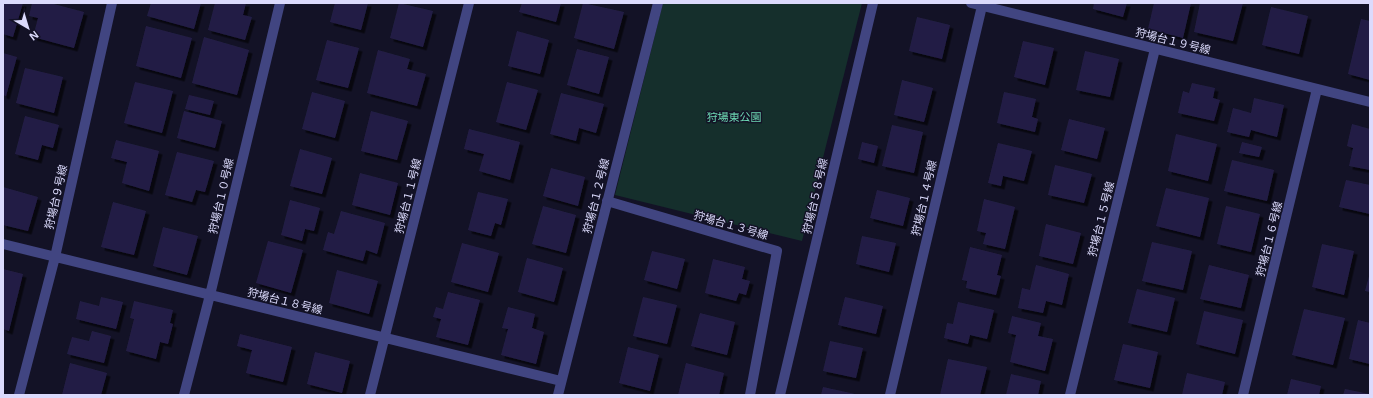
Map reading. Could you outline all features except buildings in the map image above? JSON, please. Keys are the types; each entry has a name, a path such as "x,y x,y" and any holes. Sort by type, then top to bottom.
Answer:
{"street":[{"name":"狩場台９号線","path":"19,395 55,257 112,3"},
{"name":"狩場台１０号線","path":"184,395 210,295 280,3"},
{"name":"狩場台１１号線","path":"370,395 468,3"},
{"name":"狩場台１２号線","path":"558,395 658,3"},
{"name":"狩場台５８号線","path":"780,395 873,3"},
{"name":"狩場台１９号線","path":"971,3 1370,102"},
{"name":"狩場台１４号線","path":"890,395 982,6"},
{"name":"狩場台１５号線","path":"1070,395 1155,49"},
{"name":"狩場台１６号線","path":"1243,395 1317,89"},
{"name":"狩場台１３号線","path":"607,201 777,251 750,395"},
{"name":"狩場台１８号線","path":"3,244 561,381"}],"green space":[{"name":"狩場東公園","path":"663,3 862,3 802,241 615,195"}]}
